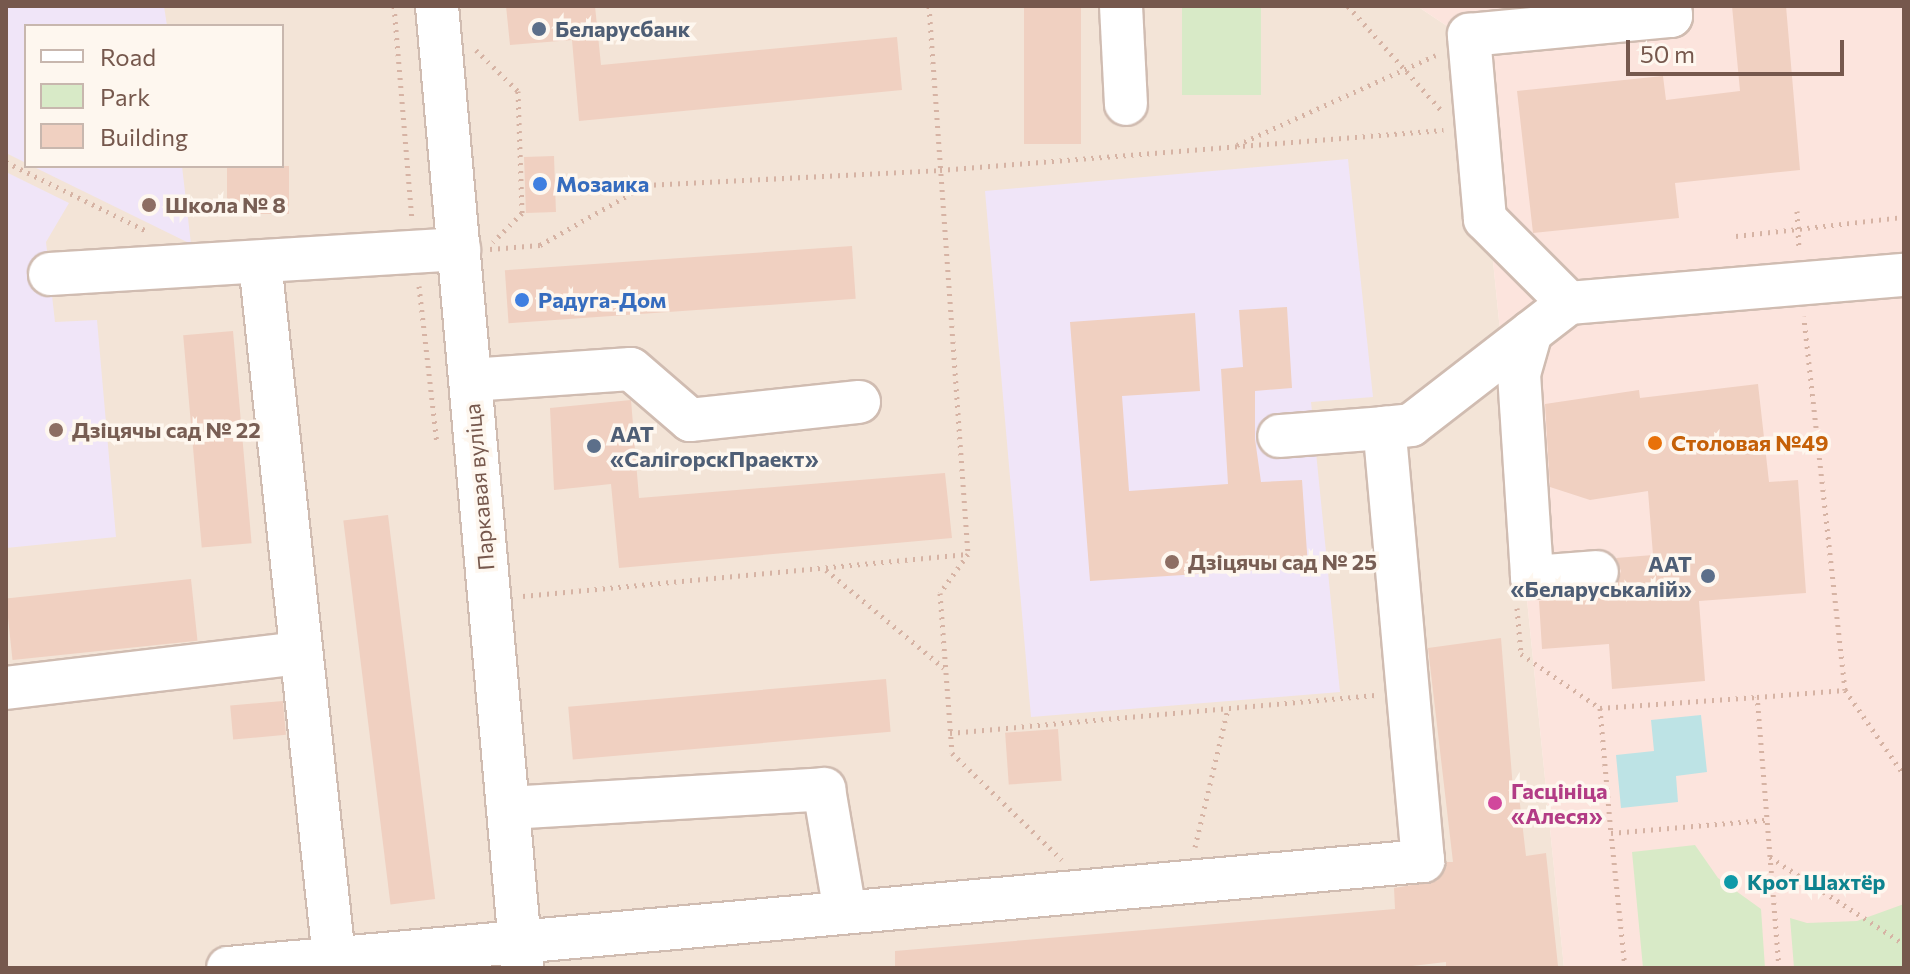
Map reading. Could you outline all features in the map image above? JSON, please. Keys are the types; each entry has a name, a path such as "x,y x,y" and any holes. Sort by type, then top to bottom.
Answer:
{"street":[{"name":"Паркавая вуліца","path":"437,6 472,249 470,380 521,955"},
{"path":"1121,6 1126,104"},
{"path":"1569,303 1485,219 1469,35 1548,17 1671,16 1670,6"},
{"path":"50,274 472,249"},
{"path":"260,262 334,958"},
{"path":"1279,436 1411,425 1569,303 1904,275"},
{"path":"1531,332 1519,374 1532,577 1597,572"},
{"path":"470,380 631,369 690,420 859,402"},
{"path":"228,968 334,958 521,955 845,912 1423,861 1384,428"},
{"path":"6,688 301,653"},
{"path":"508,808 824,789 845,912"}],"path":[{"path":"929,6 968,554 940,593 952,753 1093,890"},
{"path":"1233,146 1470,40"},
{"path":"472,249 540,245 646,185 940,170 1458,129"},
{"path":"6,162 160,238"},
{"path":"1797,211 1800,282 1845,690 1904,775"},
{"path":"1736,236 1904,217"},
{"path":"521,597 968,554"},
{"path":"825,569 945,669"},
{"path":"1521,654 1600,708 1845,690"},
{"path":"950,733 1408,692"},
{"path":"1757,697 1779,968"},
{"path":"1187,882 1228,708"},
{"path":"1600,708 1625,968"},
{"path":"1611,833 1767,820"},
{"path":"1770,857 1904,944"}],"shaded area":[{"path":"6,6 1417,6 1471,42 1564,968 6,968"},
{"path":"6,6 164,6 167,24 24,24 24,162 6,153"},
{"path":"1417,6 1903,6 1904,968 1564,968 1471,42"},
{"name":"Дзіцячы сад № 25","path":"1348,159 1373,397 1311,402 1340,692 1031,717 985,191"},
{"name":"Школа № 8","path":"36,168 182,168 191,244"},
{"name":"Дзіцячы сад № 22","path":"6,172 69,203 46,242 55,322 97,320 116,537 6,548"}],"green space":[{"path":"1182,6 1261,6 1261,95 1182,95"},
{"path":"1695,845 1718,878 1761,909 1765,968 1643,968 1632,852"},
{"path":"1904,904 1904,968 1794,968 1790,918 1807,923 1857,921"}],"water":[{"path":"1701,715 1707,772 1676,776 1678,802 1621,808 1616,755 1654,751 1651,720"}],"building":[{"path":"506,6 595,6 601,65 897,37 902,90 579,121 572,40 510,45"},
{"path":"1024,6 1081,6 1081,144 1024,144"},
{"path":"1732,6 1786,6 1800,170 1675,183 1679,218 1533,233 1517,91 1663,76 1666,100 1740,91"},
{"name":"Мозаика","path":"554,156 556,212 526,213 524,157"},
{"path":"289,166 289,214 227,214 227,168"},
{"path":"852,246 856,299 509,323 505,270"},
{"path":"1287,307 1292,388 1255,391 1255,439 1261,482 1302,480 1308,567 1090,581 1070,322 1195,313 1200,391 1122,396 1129,491 1228,484 1221,369 1243,367 1239,310"},
{"path":"233,331 252,543 202,548 183,335"},
{"path":"1758,384 1769,482 1798,480 1806,593 1699,601 1705,681 1612,689 1609,644 1542,649 1539,601 1612,595 1621,571 1616,558 1653,555 1648,491 1590,500 1550,487 1545,404 1639,390 1640,398"},
{"path":"631,400 639,498 945,473 952,538 619,568 611,484 554,490 550,408"},
{"path":"388,515 435,899 390,905 343,520"},
{"path":"191,579 197,641 12,660 6,598"},
{"path":"1501,638 1513,789 1518,787 1526,856 1546,853 1558,966 1446,968 1446,962 1395,968 895,968 895,951 1395,909 1394,888 1436,881 1446,862 1453,862 1428,648"},
{"path":"886,679 891,732 573,760 568,707"},
{"path":"283,701 286,735 233,739 230,706"},
{"path":"1058,729 1062,781 1009,785 1005,733"}],"place":[{"name":"Беларусбанк","path":"539,29"},
{"name":"Мозаика","path":"540,184"},
{"name":"Школа № 8","path":"149,205"},
{"name":"Радуга-Дом","path":"522,300"},
{"name":"Дзіцячы сад № 22","path":"56,430"},
{"name":"Столовая №49","path":"1655,443"},
{"name":"ААТ «СалігорскПраект»","path":"594,446"},
{"name":"Дзіцячы сад № 25","path":"1172,562"},
{"name":"ААТ «Беларуськалій»","path":"1708,576"},
{"name":"Гасцініца «Алеся»","path":"1495,803"},
{"name":"Крот Шахтёр","path":"1731,882"}]}
